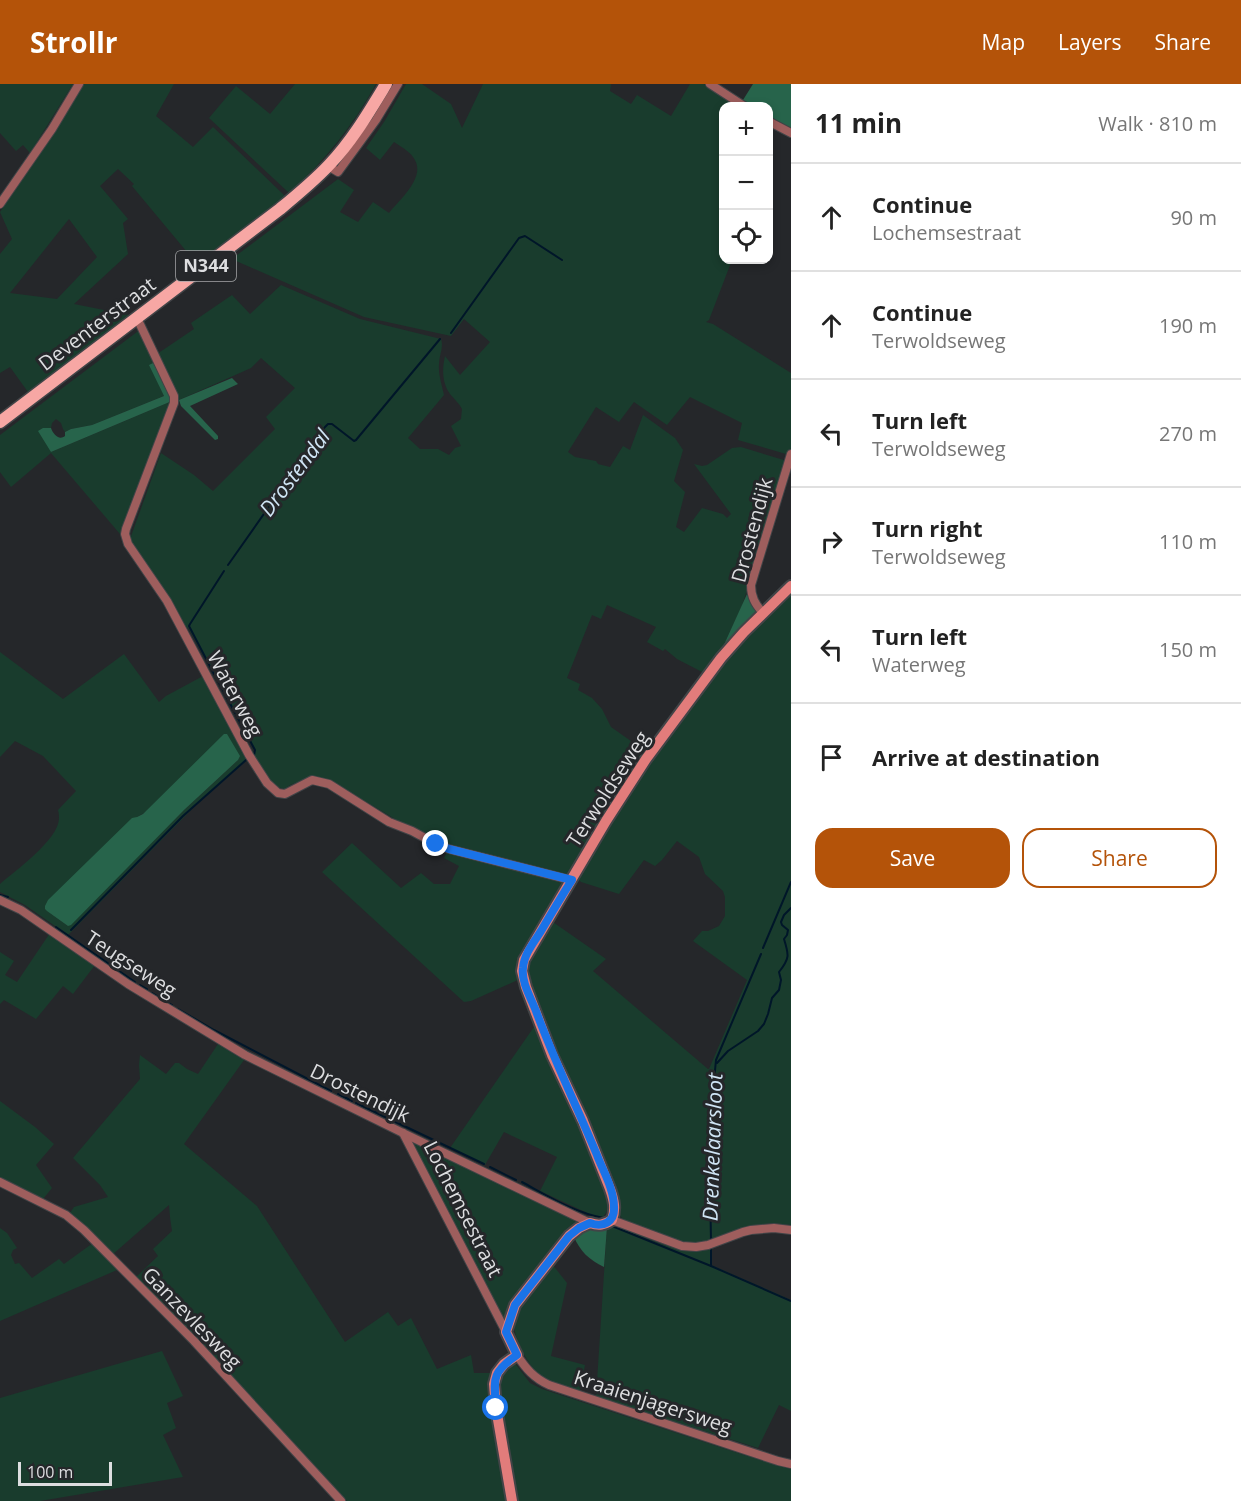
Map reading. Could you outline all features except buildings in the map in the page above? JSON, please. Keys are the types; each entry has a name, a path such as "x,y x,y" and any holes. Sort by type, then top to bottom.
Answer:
{"main road":[{"name":"Deventerstraat","path":"0,422 306,188 356,132 386,84"}],"street":[{"path":"0,204 52,129 79,84"},
{"name":"Deventerstraat","path":"328,166 338,172 376,120 398,84"},
{"path":"710,84 738,102"},
{"path":"773,124 791,134"},
{"name":"Waterweg","path":"137,318 174,396 174,404 126,529 126,538 167,601 249,755 267,783 278,793 285,794 312,780 321,781 389,822 436,844 572,880"},
{"name":"Drostendijk","path":"763,612 753,600 751,585 791,454"},
{"name":"Terwoldseweg","path":"609,1221 614,1206 610,1189 583,1121 552,1055 526,987 522,971 526,954 646,759 721,658 763,612 791,586"},
{"name":"Teugseweg","path":"0,900 21,910 128,984 245,1055"},
{"name":"Drostendijk","path":"245,1055 590,1223"},
{"name":"Lochemsestraat","path":"403,1133 517,1355"},
{"name":"Ganzevlesweg","path":"0,1182 66,1215 79,1226 194,1341 341,1501"},
{"path":"506,1332 515,1305 521,1296 569,1236 590,1223 598,1225 609,1221 682,1246 696,1247 751,1230 774,1228 791,1230"},
{"path":"512,1501 494,1384 497,1373 504,1364 517,1355"},
{"name":"Kraaienjagersweg","path":"517,1355 527,1371 549,1385 791,1464"}],"green space":[{"path":"0,84 73,84 30,153 23,145 16,151 0,133"},
{"path":"82,84 174,84 156,116 193,147 213,127 285,196 197,264 132,186 134,184 118,169 100,186 128,219 123,223 128,254 74,304 129,315 28,392 10,367 0,373 0,254 12,239 0,212 47,144","holes":["69,219 97,257 57,299 10,293"]},
{"path":"295,84 376,84 338,141 315,168 288,192 209,118 236,86 270,114"},
{"path":"406,84 422,84 451,104 462,128 483,84 611,84 610,91 631,104 637,95 671,116 690,84 704,84 733,102 719,102 719,264 730,264 709,320 706,322 713,324 791,373 791,448 789,454 786,454 738,440 742,423 690,397 667,425 634,402 619,422 596,407 568,452 575,457 596,461 598,464 610,467 623,446 630,450 643,415 675,438 683,450 674,481 685,492 676,527 684,532 702,508 723,514 727,518 731,514 694,464 707,465 732,448 741,447 787,461 742,606 722,649 704,673 677,659 665,649 663,651 647,642 656,627 607,605 601,619 592,615 567,678 580,684 578,690 592,698 602,709 611,727 648,753 570,875 440,842 405,825 338,785 321,778 309,778 285,789 275,785 266,777 254,756 255,751 189,629 184,625 130,542 161,453 213,491 275,429 266,417 295,388 261,358 251,368 179,400 157,354 194,329 191,323 232,295 250,314 281,285 360,319 441,339 439,368 444,395 408,438 420,449 438,449 449,455 455,448 461,446 451,426 461,419 462,409 445,385 443,371 445,356 460,375 490,342 464,319 451,336 364,317 233,258 338,179 354,190 340,212 358,222 373,202 389,213 411,187 417,172 417,164 409,153 394,142 380,160 366,148"},
{"path":"753,84 791,84 791,128 773,118 773,102 743,100"},
{"path":"141,329 155,362 150,365 164,396 92,425 65,432 61,423 56,419 51,428 43,428 51,452 172,401 126,529 120,534 51,453 11,487 0,472 0,435"},
{"path":"155,362 172,401 51,452 38,431 43,428 51,428 56,436 61,438 71,429 92,425 164,396 149,365"},
{"path":"232,378 238,384 190,406 218,436 215,440 181,406 179,400"},
{"path":"791,591 791,1225 772,1223 745,1227 703,1243 678,1241 626,1222 620,1216 526,978 526,962 550,920 606,959 593,971 709,1069 747,980 693,941 702,931 719,926 725,916 723,891 705,874 699,857 677,841 655,866 644,860 619,894 581,882 576,877 622,799 707,680"},
{"path":"747,594 756,611 722,649"},
{"path":"0,652 63,699 124,654 159,702 203,676 249,758 193,808 68,935 25,905 0,892 0,884 44,845 57,827 58,810 76,791 43,756 15,741 0,757","holes":["238,760 184,810 68,926 45,909 137,817"]},
{"path":"224,734 227,734 240,756 238,760 184,810 71,925 68,926 45,909 48,900 132,818 143,814"},
{"path":"352,843 401,888 421,873 434,884 450,884 459,866 444,858 448,850 566,881 520,979 464,1002 322,872"},
{"path":"50,933 95,965 73,994 63,986 36,1019 4,1000 0,1004 0,952 14,961 5,975 17,982"},
{"path":"536,1024 605,1185 608,1205 603,1217 596,1217 540,1191 557,1157 504,1132 485,1165 450,1148"},
{"path":"218,1044 244,1060 184,1144 257,1206 345,1342 388,1312 398,1326 411,1318 437,1369 471,1355 474,1373 495,1373 509,1501 347,1501 188,1330 135,1278 158,1256 153,1249 172,1231 169,1205 112,1255 70,1213 74,1207 108,1197 100,1185 73,1158 140,1079 140,1055 166,1074 175,1063 179,1063 198,1074"},
{"path":"0,1101 54,1144 36,1165 52,1188 43,1199 0,1178"},
{"path":"408,1137 579,1221 507,1321 503,1321"},
{"path":"613,1226 676,1248 711,1249 711,1265 791,1300 791,1411 779,1405 758,1448 596,1397 607,1227"},
{"path":"607,1227 604,1267 586,1255 574,1237 586,1229"},
{"path":"0,1228 7,1233 17,1248 11,1255 15,1264 19,1263 32,1278 59,1259 64,1264 93,1243 117,1270 0,1321"},
{"path":"552,1264 567,1283 551,1356 585,1365 580,1391 550,1381 535,1372 523,1353 514,1328 516,1313"},
{"path":"162,1351 183,1396 167,1403 176,1428 163,1435 183,1477 40,1501 0,1501 0,1398"},
{"path":"514,1362 530,1383 542,1389 791,1469 791,1501 517,1501 499,1387 504,1373"}],"waterway":[{"name":"Drostendal","path":"451,333 519,238 525,236 562,260"},
{"name":"Drostendal","path":"228,565 325,427 332,424 354,441 356,440 440,339"},
{"name":"Drostendal","path":"214,674 189,626 224,571"},
{"name":"Drostendal","path":"218,681 255,750 254,755"},
{"name":"Drostendal","path":"71,930 183,816 246,760"},
{"name":"Drenkelaarsloot","path":"763,948 791,882"},
{"path":"0,895 8,897"},
{"path":"717,1063 728,1051 758,1031 764,1024 772,998 779,990 781,980 779,972 787,960 788,953 784,939 788,930 781,922 791,908"},
{"path":"56,927 135,982"},
{"name":"Drenkelaarsloot","path":"711,1241 710,1185 716,1060 761,954"},
{"path":"140,985 147,989"},
{"path":"152,993 172,1005"},
{"path":"178,1009 331,1091"},
{"path":"338,1094 352,1101"},
{"path":"356,1103 484,1164"},
{"path":"490,1167 516,1180"},
{"path":"522,1182 572,1208 604,1218"},
{"path":"612,1226 791,1301"},
{"name":"Drenkelaarsloot","path":"711,1250 711,1266"}],"route":[{"path":"436,844 572,880 526,954 522,971 552,1055 583,1121 610,1189 614,1206 612,1220 603,1225 590,1223 569,1236 515,1305 506,1332 517,1355 504,1364 495,1378 496,1408"}]}
